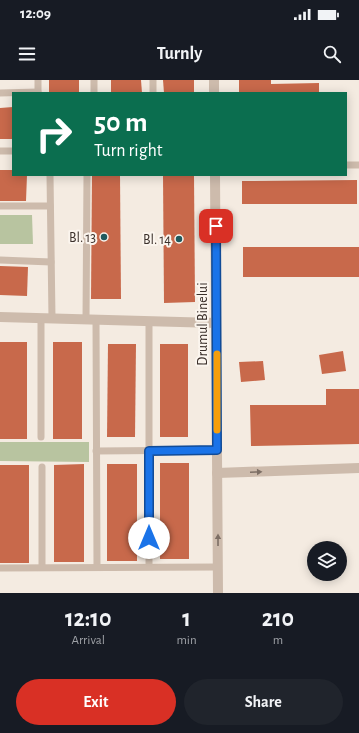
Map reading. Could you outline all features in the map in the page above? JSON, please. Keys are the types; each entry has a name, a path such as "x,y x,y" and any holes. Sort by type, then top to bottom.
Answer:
{"street":[{"path":"214,80 214,92"},
{"name":"Drumul Binelui","path":"215,176 218,593"},
{"path":"0,317 216,323"},
{"path":"217,473 359,468"}],"lane":[{"path":"38,80 38,92"},
{"path":"94,80 94,92"},
{"path":"153,80 153,92"},
{"path":"0,93 12,93"},
{"path":"0,151 12,151"},
{"path":"347,165 359,165"},
{"path":"50,176 52,318"},
{"path":"87,176 96,451 97,567"},
{"path":"0,206 50,206"},
{"path":"0,260 51,262"},
{"path":"40,318 42,437"},
{"path":"149,321 149,566"},
{"path":"96,451 217,450"},
{"path":"42,467 42,568"},
{"path":"0,568 149,566 218,567"}],"green space":[{"path":"0,215 32,215 33,244 0,244"},
{"path":"0,442 89,442 89,462 0,461"}],"building":[{"path":"49,80 79,80 79,92 49,92"},
{"path":"111,80 141,80 142,92 111,92"},
{"path":"163,80 194,80 194,92 164,92"},
{"path":"239,80 271,80 271,84 319,83 319,92 239,92"},
{"path":"12,107 12,139 0,139 0,108"},
{"path":"0,170 12,170 12,176 27,176 26,201 0,201"},
{"name":"Bl. 13","path":"92,176 120,176 121,299 91,299"},
{"name":"Bl. 14","path":"163,176 194,176 195,302 164,303"},
{"path":"357,180 357,204 242,204 242,181"},
{"path":"243,247 359,247 359,277 243,277"},
{"path":"0,266 28,267 27,296 0,295"},
{"path":"0,342 27,342 27,439 0,439"},
{"path":"53,342 82,342 82,439 53,439"},
{"path":"108,344 136,344 135,437 107,437"},
{"path":"160,344 188,344 188,437 160,437"},
{"path":"343,351 346,371 322,374 319,355"},
{"path":"263,361 265,380 241,382 239,362"},
{"path":"326,389 359,389 359,444 251,446 250,405 326,405"},
{"path":"160,463 189,463 189,559 160,559"},
{"path":"84,464 84,562 54,562 54,465"},
{"path":"107,464 137,464 137,561 107,561"},
{"path":"0,465 29,465 29,563 0,563"}],"slow traffic":[{"path":"217,354 217,430"}],"place":[{"name":"Bl. 13","path":"104,237"},
{"name":"Bl. 14","path":"179,239"}],"route":[{"path":"149,538 149,451 217,450 216,226"}]}
